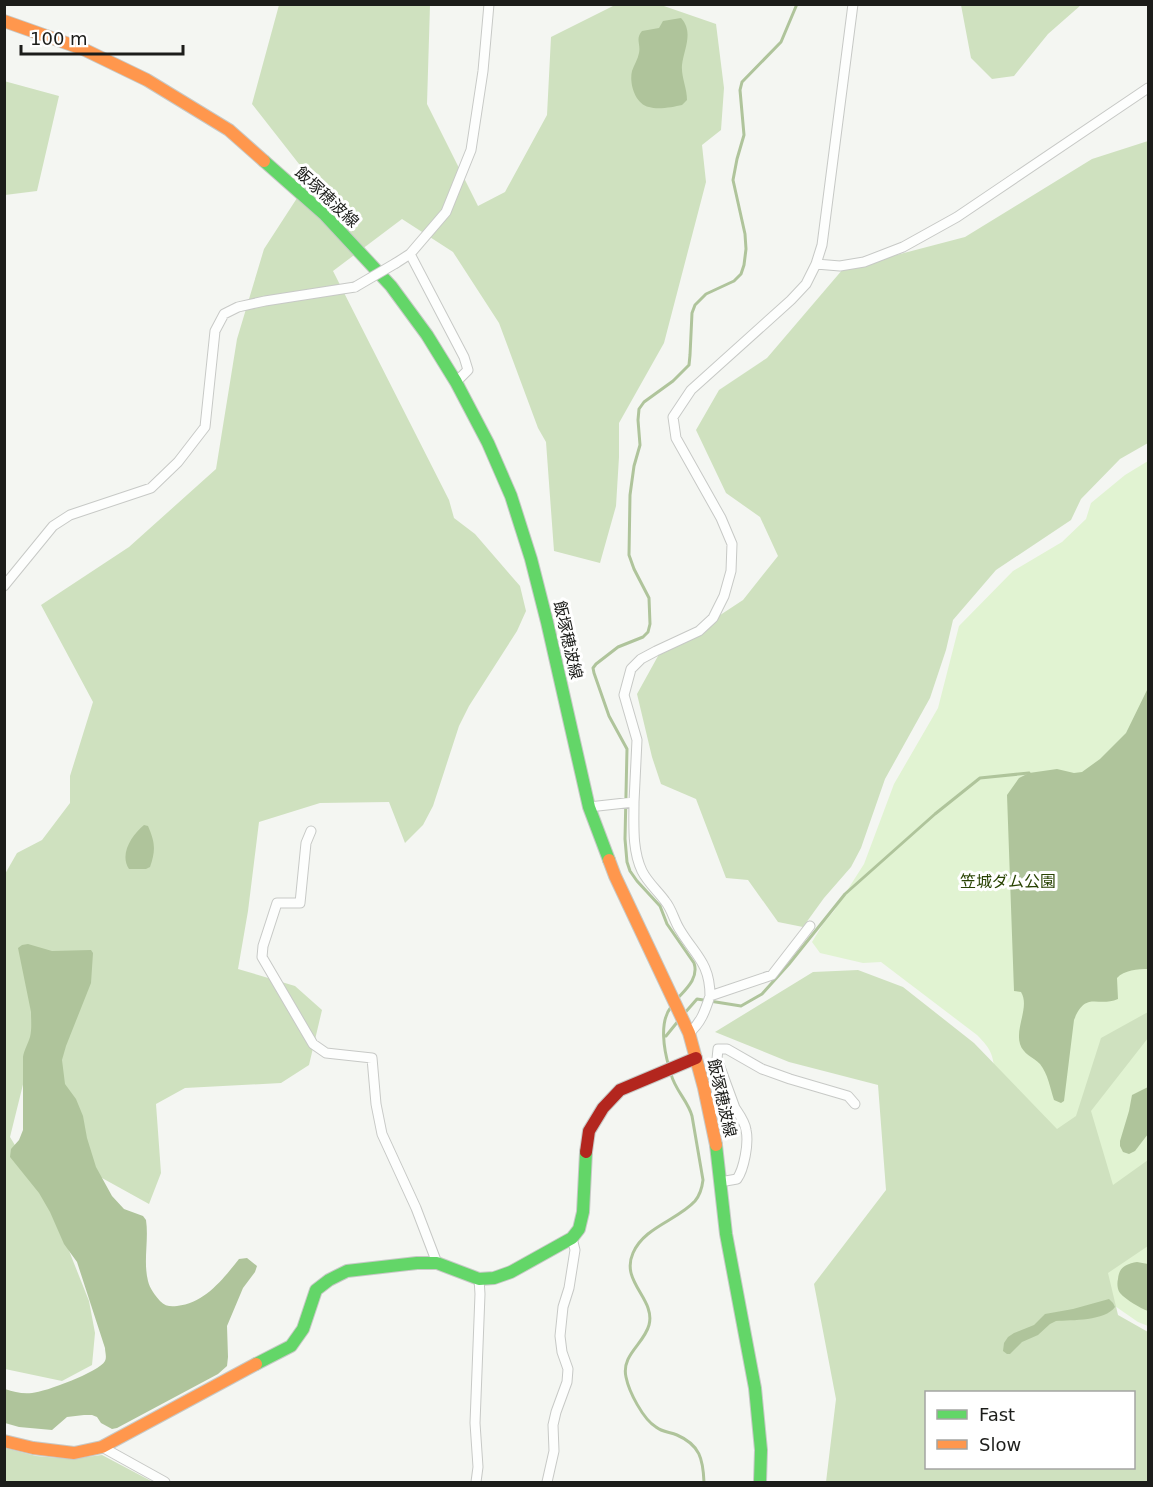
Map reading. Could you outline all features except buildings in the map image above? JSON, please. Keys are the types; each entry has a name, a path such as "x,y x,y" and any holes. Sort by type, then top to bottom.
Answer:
{"main road":[{"name":"飯塚穂波線","path":"4,21 83,49 115,64 147,80 229,130 324,214 391,286 427,335 456,382 488,443 511,496 531,559 589,807 615,876 688,1033 710,1110 717,1146 726,1234 753,1372 759,1419 760,1482"},
{"path":"4,1441 33,1448 74,1453 102,1447 291,1346 303,1329 316,1290 347,1271 437,1263 479,1279 494,1278 511,1272 572,1238 579,1229 583,1212 589,1131 603,1108 620,1090 696,1058"}],"street":[{"path":"4,586 53,526 70,515 151,488 178,462 205,426 215,331 224,314 238,307 265,301 355,287 410,254 446,212 471,150 483,71 489,4"},
{"path":"688,1033 704,1016 710,996 710,983 701,959 679,928 667,903 642,871 636,855 634,802 637,740 624,695 631,669 656,651 699,631 712,618 724,596 731,572 732,544 721,518 676,438 673,417 692,390 806,284 816,264 822,245 853,4"},
{"path":"816,264 840,267 864,262 903,247 957,217 1149,88"},
{"path":"410,254 464,357 468,370 456,382"},
{"path":"589,807 634,802"},
{"path":"311,831 306,843 300,903 277,903 263,946 262,957 313,1044 326,1053 372,1058 376,1104 382,1134 416,1208 437,1263"},
{"path":"710,996 772,975 810,926"},
{"path":"720,1182 737,1179 741,1173 745,1156 746,1130 735,1108 717,1059 718,1049 727,1049 762,1069 780,1076 848,1096 855,1104"},
{"path":"710,1110 735,1108"},
{"path":"547,1482 554,1451 553,1425 567,1382 568,1369 562,1352 560,1336 563,1307 569,1288 575,1250 572,1238"},
{"path":"476,1482 478,1467 475,1423 479,1279"},
{"path":"102,1447 165,1482"}],"green space":[{"name":"笠城ダム公園","path":"1148,461 1148,1326 1138,1322 1083,1284 995,1074 990,1052 982,1040 881,962 863,963 820,953 812,942 864,864 894,784 938,708 959,626 1013,571 1062,542 1086,519 1091,503 1125,475"}],"shaded area":[{"path":"961,4 1081,5 1048,34 1014,76 992,79 971,58"},
{"path":"279,5 430,5 427,104 478,206 505,192 547,115 551,37 615,5 661,5 716,24 724,88 721,130 702,145 706,182 664,343 619,423 616,506 600,563 554,551 546,442 538,428 499,323 453,252 402,219 333,271 449,500 454,518 475,534 520,586 526,611 517,631 469,706 459,726 433,806 423,825 405,843 389,802 320,803 259,822 238,969 295,986 322,1010 309,1065 281,1083 185,1088 156,1104 161,1173 149,1204 93,1173 35,1036 10,1137 50,1203 89,1301 95,1333 92,1365 62,1381 5,1369 5,874 17,853 42,840 70,803 70,776 93,702 41,605 129,547 216,469 237,339 264,249 310,178 252,104"},
{"path":"681,18 688,35 682,65 687,100 682,105 674,107 649,107 640,102 631,81 639,53 639,37 642,31 659,28 663,21"},
{"path":"4,81 59,96 37,191 5,195"},
{"path":"1148,141 1148,443 1120,459 1081,499 1071,520 996,570 953,620 930,698 885,779 861,848 851,867 803,927 778,922 748,880 726,878 696,799 661,784 637,694 658,656 743,600 778,556 760,517 726,493 696,430 719,390 767,358 843,269 965,237 1092,159"},
{"path":"1148,688 1148,969 1127,972 1117,978 1118,999 1088,1003 1078,1011 1074,1020 1064,1101 1061,1103 1054,1100 1043,1068 1023,1050 1020,1044 1019,1031 1024,1004 1021,992 1014,991 1007,795 1019,778 1029,773 1057,769 1074,773 1082,772 1100,759 1126,733"},
{"path":"144,825 148,826 153,842 154,851 150,867 129,869 125,857 128,845"},
{"path":"28,944 52,951 91,950 93,953 91,983 62,1060 65,1084 76,1099 83,1116 96,1167 112,1196 124,1209 143,1216 146,1220 147,1273 149,1284 155,1294 162,1303 168,1306 187,1304 212,1289 239,1259 247,1258 257,1266 243,1288 227,1326 227,1366 218,1374 112,1429 92,1415 67,1417 52,1430 19,1427 5,1423 5,1389 28,1393 39,1392 71,1381 93,1370 106,1358 105,1348 77,1262 64,1244 39,1193 10,1157 11,1149 19,1140 23,1130 23,1057 31,1034 31,1012 18,948"},
{"path":"858,970 903,987 974,1043 1057,1129 1076,1116 1101,1038 1148,1012 1148,1038 1091,1111 1113,1185 1148,1160 1148,1246 1108,1273 1118,1315 1148,1332 1148,1482 826,1482 836,1399 814,1284 886,1190 878,1085 789,1062 715,1032 813,972"},
{"path":"1148,1087 1148,1134 1135,1151 1129,1154 1123,1152 1120,1141 1132,1095"},
{"path":"1137,1262 1148,1264 1148,1311 1126,1298 1118,1288 1117,1282 1122,1269 1126,1265"},
{"path":"1109,1299 1115,1307 1104,1315 1088,1319 1056,1321 1038,1335 1022,1342 1010,1354 1003,1351 1008,1337 1034,1325 1045,1314"},
{"path":"5,1448 36,1456 71,1459 102,1455 153,1482 5,1482"}],"waterway":[{"path":"677,999 688,987 695,974 694,963 667,924 660,906 630,871 625,839 627,749 609,716 593,668 618,647 643,637 648,632 649,598 629,555 630,495 640,445 639,409 644,402 673,381 689,365 692,313 695,305 706,294 734,281 741,274 746,249 745,234 733,180 744,135 740,90 742,82 781,42 797,4"},
{"path":"683,1015 697,999 741,1006 762,994 845,894 935,814 980,778 1029,773"},
{"path":"669,1067 664,1044 664,1028 667,1013 671,1007"},
{"path":"666,1036 679,1020"},
{"path":"671,1074 692,1116 703,1183 695,1201 653,1230 638,1244 633,1253 630,1263 631,1273 648,1307 650,1316 646,1332 630,1356 625,1369 630,1390 646,1418 658,1429 685,1439 695,1448 703,1466 704,1482"}],"traffic: fast":[{"path":"264,161 324,214 391,286 427,335 456,382 488,443 511,496 531,559 589,807 609,860"},
{"path":"716,1145 726,1234 755,1388 761,1450 760,1482"},
{"path":"256,1364 291,1346 303,1329 316,1290 347,1271 437,1263 479,1279 494,1278 511,1272 572,1238 579,1229 583,1212 586,1152"}],"traffic: slow":[{"path":"4,21 83,49 147,80 229,130 264,161"},
{"path":"609,860 689,1033 716,1145"},
{"path":"4,1441 33,1448 74,1453 102,1447 256,1364"}],"traffic: jam":[{"path":"586,1152 589,1131 603,1108 620,1090 696,1058"}]}
